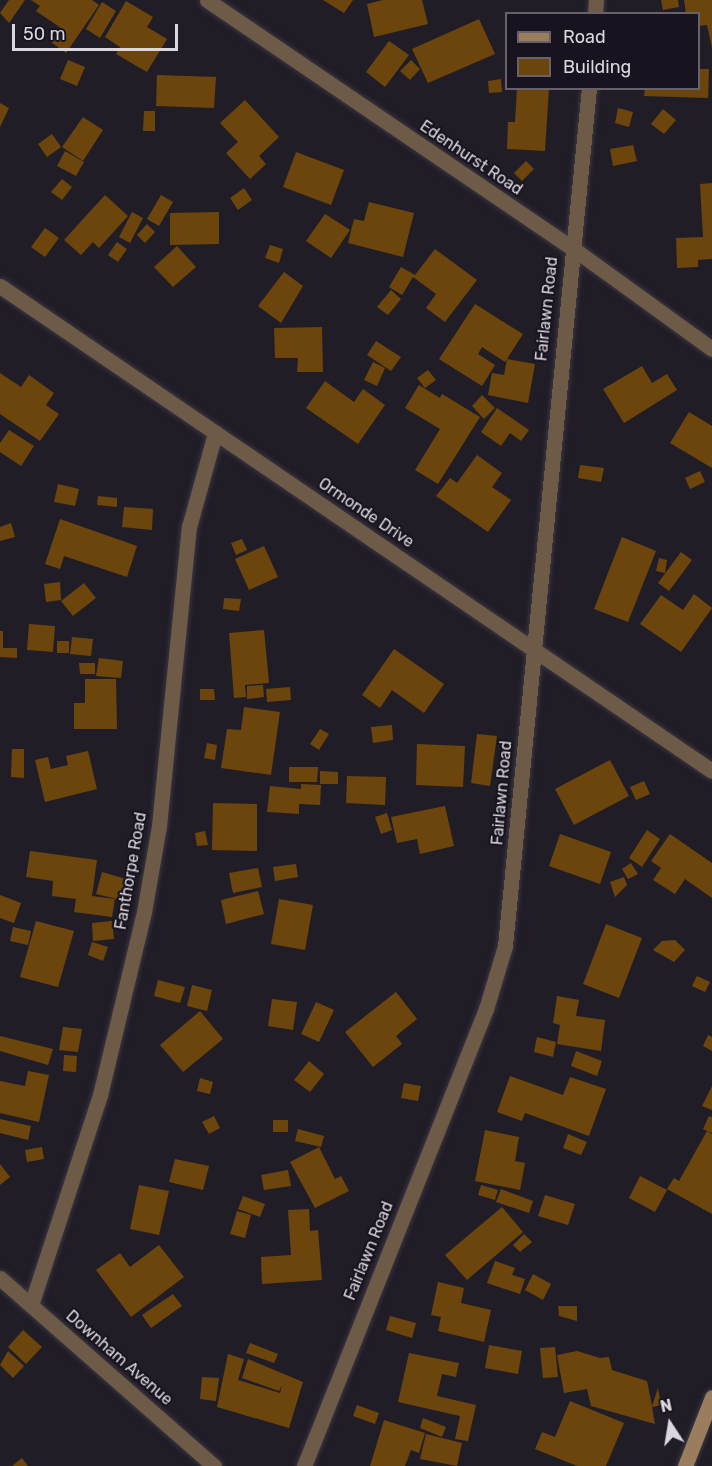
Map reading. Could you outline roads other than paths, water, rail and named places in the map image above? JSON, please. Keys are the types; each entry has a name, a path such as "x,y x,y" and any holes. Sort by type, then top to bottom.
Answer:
{"main road":[{"path":"685,1466 712,1397"}],"street":[{"name":"Edenhurst Road","path":"207,0 571,247 712,349"},
{"name":"Fairlawn Road","path":"304,1466 498,975 509,911 532,647 589,90"},
{"name":"Ormonde Drive","path":"0,286 712,771"},
{"name":"Fanthorpe Road","path":"31,1305 100,1095 144,912 159,826 189,527 215,433"},
{"name":"Downham Avenue","path":"0,1278 214,1466"}]}
